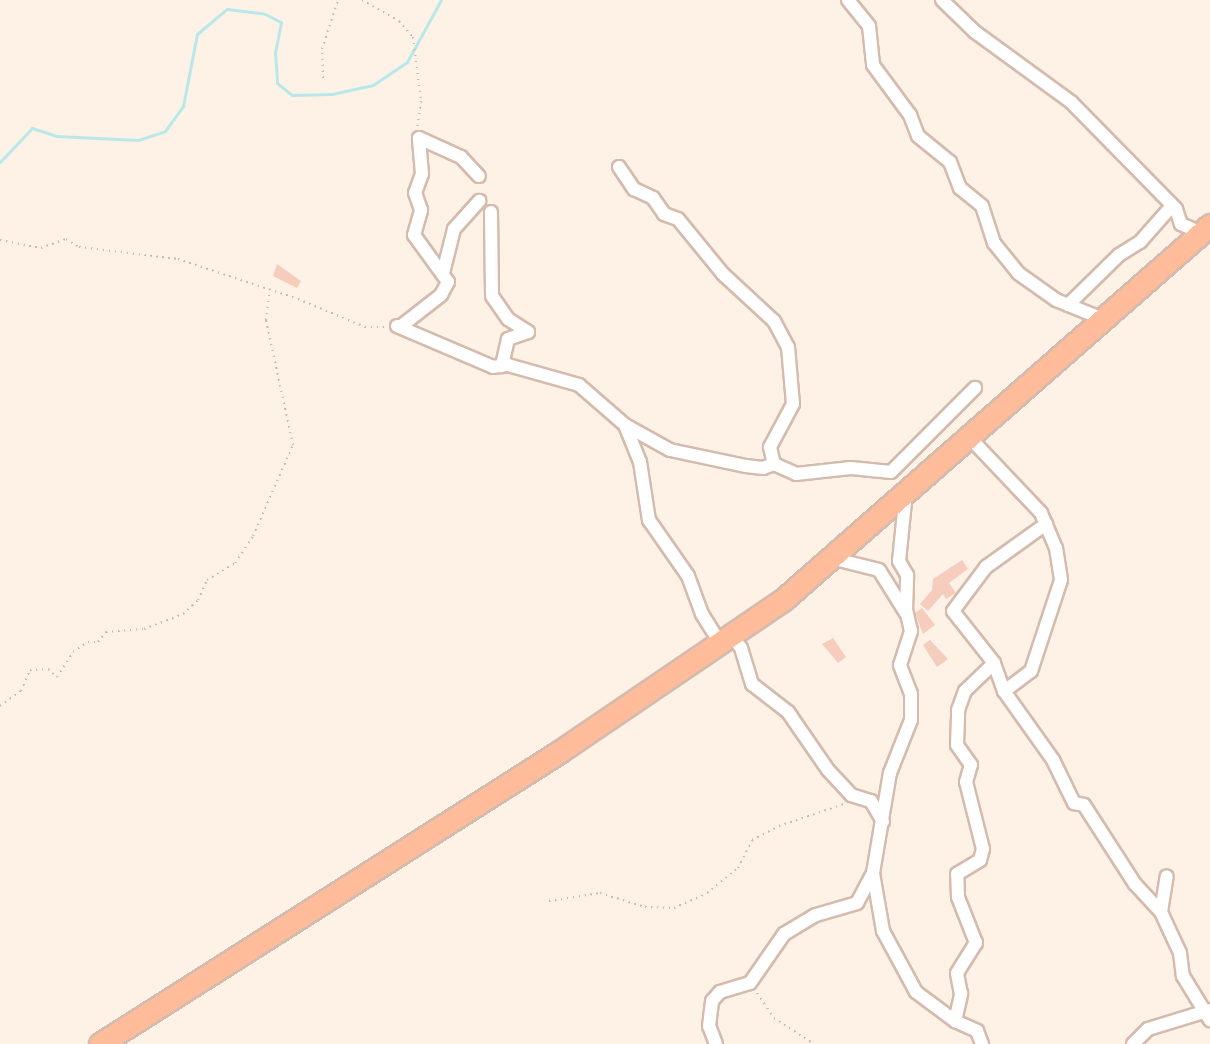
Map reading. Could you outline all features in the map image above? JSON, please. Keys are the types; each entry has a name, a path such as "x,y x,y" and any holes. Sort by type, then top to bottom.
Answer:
{"highway":[{"path":"100,1044 560,752 784,599 1206,229"}],"street":[{"path":"848,0 869,26 873,65 910,115 918,136 950,162 960,188 982,206 994,243 1018,273 1068,305 1103,319"},
{"path":"942,0 975,32 1071,102 1172,207 1181,224 1206,229"},
{"path":"398,327 441,295 448,282 414,236 421,210 415,193 422,174 419,138 461,157 479,176"},
{"path":"619,167 634,189 653,198 664,214 678,219 723,274 774,321 783,338 793,404 770,447 774,464"},
{"path":"443,273 454,229 479,201"},
{"path":"1068,305 1119,255 1140,242 1172,207"},
{"path":"491,212 492,296 508,319 528,332 508,339 502,366"},
{"path":"398,327 493,367 502,366 579,385 625,425 670,450 706,460 763,468 774,464 796,474 850,468 891,472 975,388"},
{"path":"625,425 640,462 649,520 688,576 702,614 725,639 741,648 752,684 788,712 828,770 851,795 871,801 883,822"},
{"path":"969,437 1041,513 1056,548 1061,580 1031,672 1004,691"},
{"path":"716,1044 709,1026 712,1001 720,992 750,983 769,962 784,934 816,915 857,903 873,873 890,773 910,720 911,693 900,665 911,631 907,614 907,575 899,561 906,492"},
{"path":"1046,524 986,567 953,611 994,663 1004,691 1053,760 1074,803 1084,805 1135,884 1161,912 1180,953 1183,976 1209,1013 1148,1029 1133,1044"},
{"path":"831,558 879,570 907,614"},
{"path":"955,1022 961,994 957,973 976,943 958,897 957,874 980,860 983,849 966,782 971,765 957,745 958,710 965,691 982,679 994,663"},
{"path":"873,873 884,931 916,992 955,1022 977,1030 982,1044"},
{"path":"1161,912 1167,876"}],"path":[{"path":"323,78 322,49 338,0"},
{"path":"362,0 399,21 413,37 421,101 419,138"},
{"path":"0,240 41,248 66,239 79,247 204,265 365,327 398,327"},
{"path":"0,706 21,691 30,670 48,669 57,677 74,652 88,642 98,642 106,632 144,629 183,614 198,600 207,580 235,563 253,536 293,445 266,320 270,289"},
{"path":"549,901 600,894 645,907 675,908 707,893 738,868 752,840 779,825 861,799"},
{"path":"750,983 774,1018 814,1044"}],"building":[{"path":"277,264 301,281 297,288 273,276"},
{"path":"962,560 968,569 949,583 956,593 946,599 943,594 928,611 920,604 932,590 933,579"},
{"path":"922,608 935,625 923,634 915,613"},
{"path":"833,638 846,657 838,663 822,644"},
{"path":"930,640 948,659 937,667 923,645"}],"waterway":[{"path":"0,162 32,128 57,136 138,140 165,131 183,106 197,34 227,9 265,14 281,22 275,52 277,83 292,95 332,94 373,85 407,62 441,0"}]}
